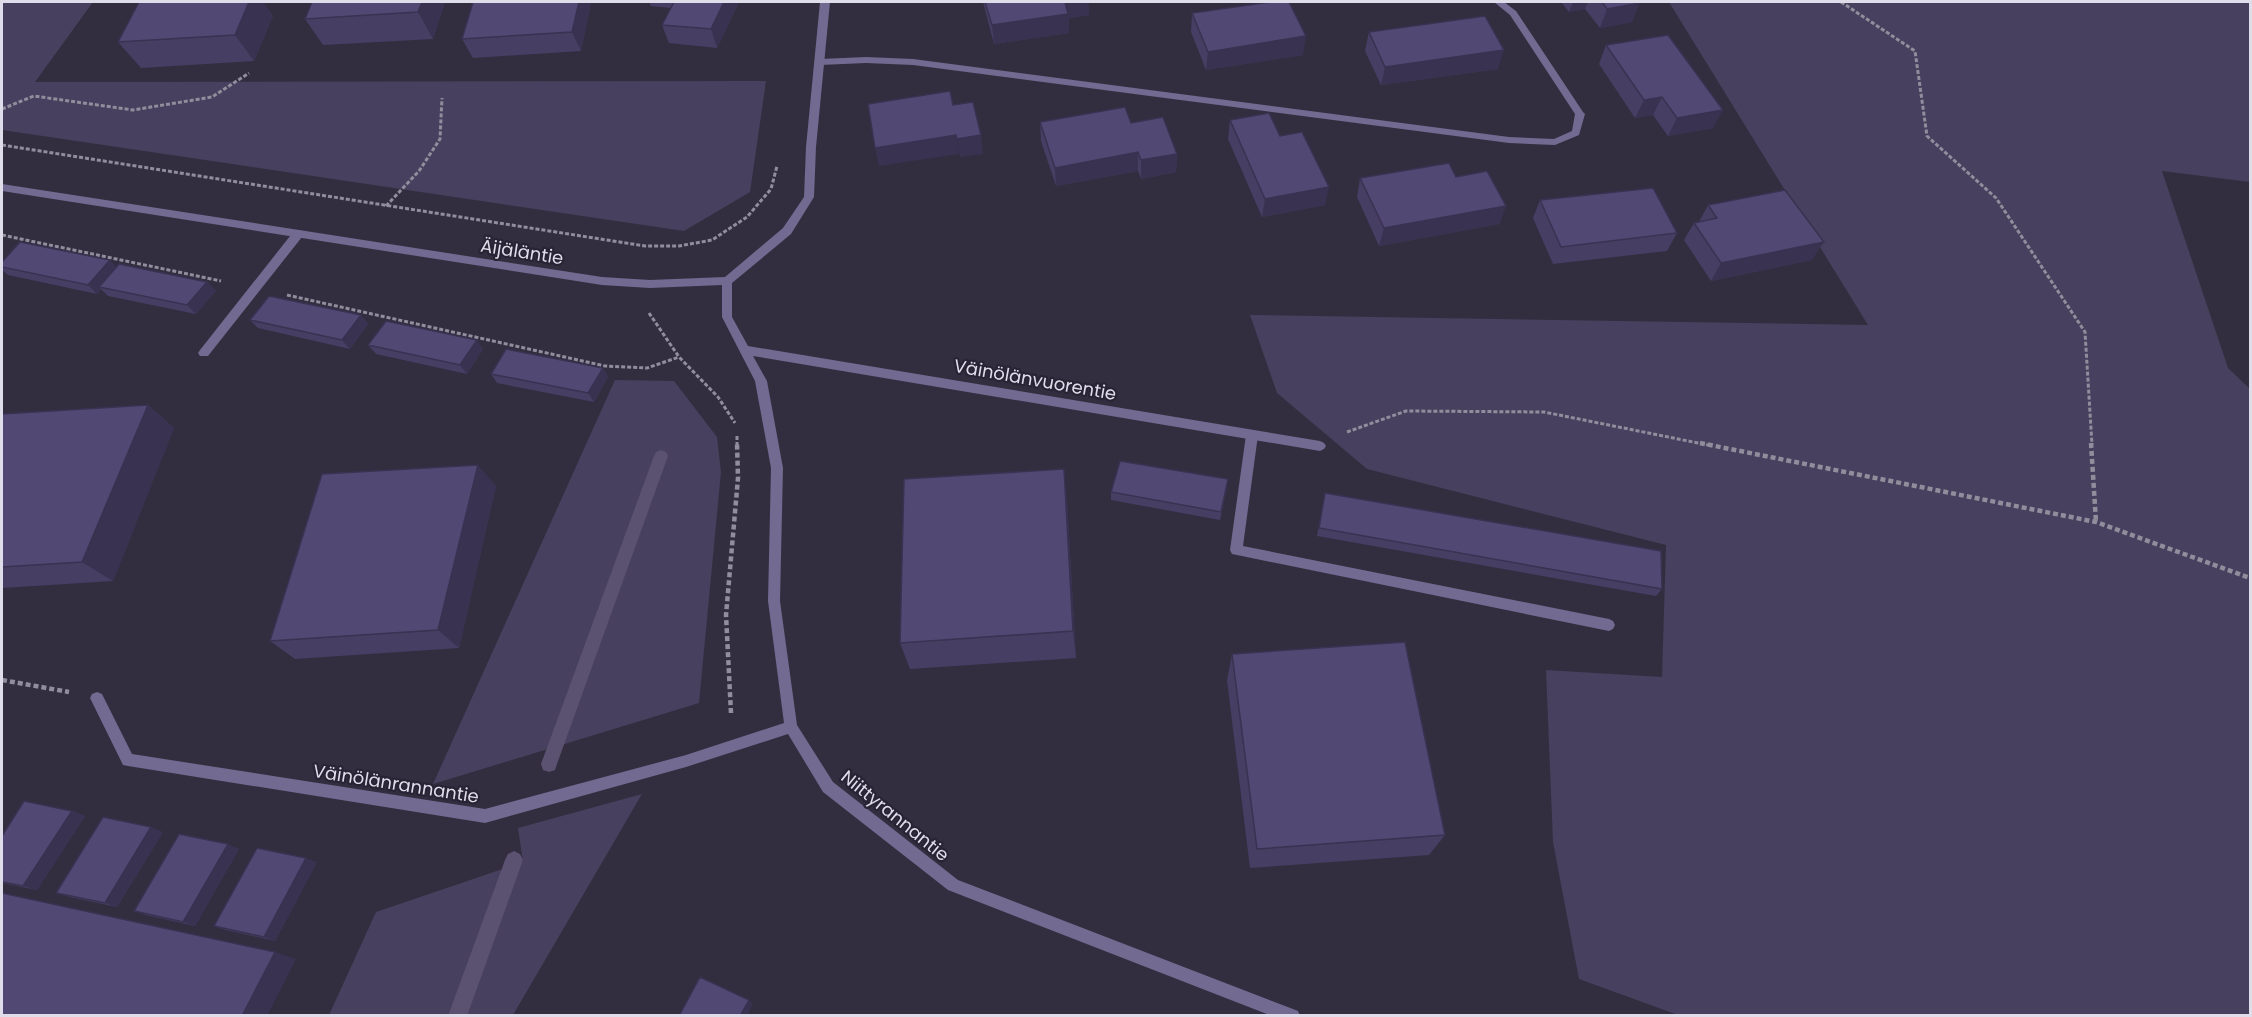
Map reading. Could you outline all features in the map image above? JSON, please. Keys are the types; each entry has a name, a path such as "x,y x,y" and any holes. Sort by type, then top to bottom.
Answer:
{"street":[{"path":"727,281 787,231 809,197 811,147 825,2"},
{"path":"820,62 866,60 913,62 1509,140 1555,142 1576,134 1580,114 1513,13 1499,2"},
{"name":"Äijäläntie","path":"2,187 602,281 650,284 727,281"},
{"path":"204,353 298,234"},
{"name":"Niittyrannantie","path":"727,281 728,316 761,381 777,468 774,601 791,728 828,787 953,885 1293,1016"},
{"name":"Väinölänvuorentie","path":"744,350 1320,446"},
{"path":"1252,435 1236,550 1609,625"},
{"name":"Väinölänrannantie","path":"97,698 128,760 485,816 791,728"}],"path":[{"path":"1841,2 1915,51 1927,136 1996,198 2085,332 2096,522"},
{"path":"2,109 34,96 133,110 212,97 249,72"},
{"path":"386,206 419,171 440,139 442,98"},
{"path":"2,145 645,246 679,246 712,240 747,217 771,189 779,159"},
{"path":"2,235 255,288 605,366 647,368 679,357"},
{"path":"661,246 650,284 648,311 679,357 718,397 736,423 738,478 726,615 733,746"},
{"path":"1320,446 1356,428 1406,411 1544,412 2096,522 2250,578"},
{"path":"2,680 97,698"}],"shaded area":[{"path":"2,2 93,2 35,82 766,81 750,192 684,231 2,130"},
{"path":"1669,2 2250,2 2250,182 2162,171 2228,368 2250,389 2250,1015 1678,1015 1579,979 1553,842 1546,670 1662,677 1666,545 1367,469 1277,393 1250,315 1868,325"},
{"path":"615,380 674,381 717,437 721,472 699,703 433,784"},
{"path":"642,794 513,1015 329,1015 376,912 523,862 518,828"}],"building":[{"path":"139,2 249,2 235,35 118,42"},
{"path":"312,2 422,2 418,12 305,19"},
{"path":"473,2 579,2 572,32 462,39"},
{"path":"674,2 724,2 711,29 662,25"},
{"path":"985,2 1065,2 1068,14 992,25"},
{"path":"1270,2 1289,2 1306,36 1208,52 1192,13"},
{"path":"1602,2 1639,2 1640,3 1607,9"},
{"path":"1485,16 1504,50 1385,67 1369,32"},
{"path":"1668,35 1723,110 1677,118 1662,97 1644,100 1606,45"},
{"path":"950,91 953,105 973,102 981,135 957,139 956,135 875,148 868,104"},
{"path":"1125,107 1131,123 1163,117 1177,154 1141,160 1138,152 1055,168 1040,122"},
{"path":"1269,113 1280,136 1302,132 1329,187 1265,199 1230,120"},
{"path":"1449,163 1456,177 1487,171 1506,206 1384,228 1360,178"},
{"path":"1653,188 1677,233 1561,247 1540,200"},
{"path":"1785,190 1824,242 1721,263 1694,223 1717,218 1708,205"},
{"path":"20,242 110,260 88,285 2,267 2,262"},
{"path":"119,264 207,282 187,305 99,287"},
{"path":"269,296 361,315 342,340 250,320"},
{"path":"386,321 477,340 460,365 368,345"},
{"path":"506,349 603,368 588,393 491,374"},
{"path":"148,405 82,562 2,567 2,414"},
{"path":"1120,461 1228,479 1221,512 1111,492"},
{"path":"478,465 438,630 270,641 322,474"},
{"path":"1064,469 1073,631 900,643 904,479"},
{"path":"1325,493 1661,551 1662,589 1319,528"},
{"path":"1405,642 1445,835 1257,849 1232,654"},
{"path":"24,801 72,811 23,886 2,882 2,836"},
{"path":"103,817 151,827 105,903 56,893"},
{"path":"179,834 228,844 183,922 134,911"},
{"path":"257,848 306,858 264,937 214,926"},
{"path":"2,893 275,952 242,1016 2,1016"},
{"path":"700,977 749,1000 740,1016 679,1016"}],"waterway":[{"path":"549,764 661,456"},
{"path":"457,1016 514,860"}]}
